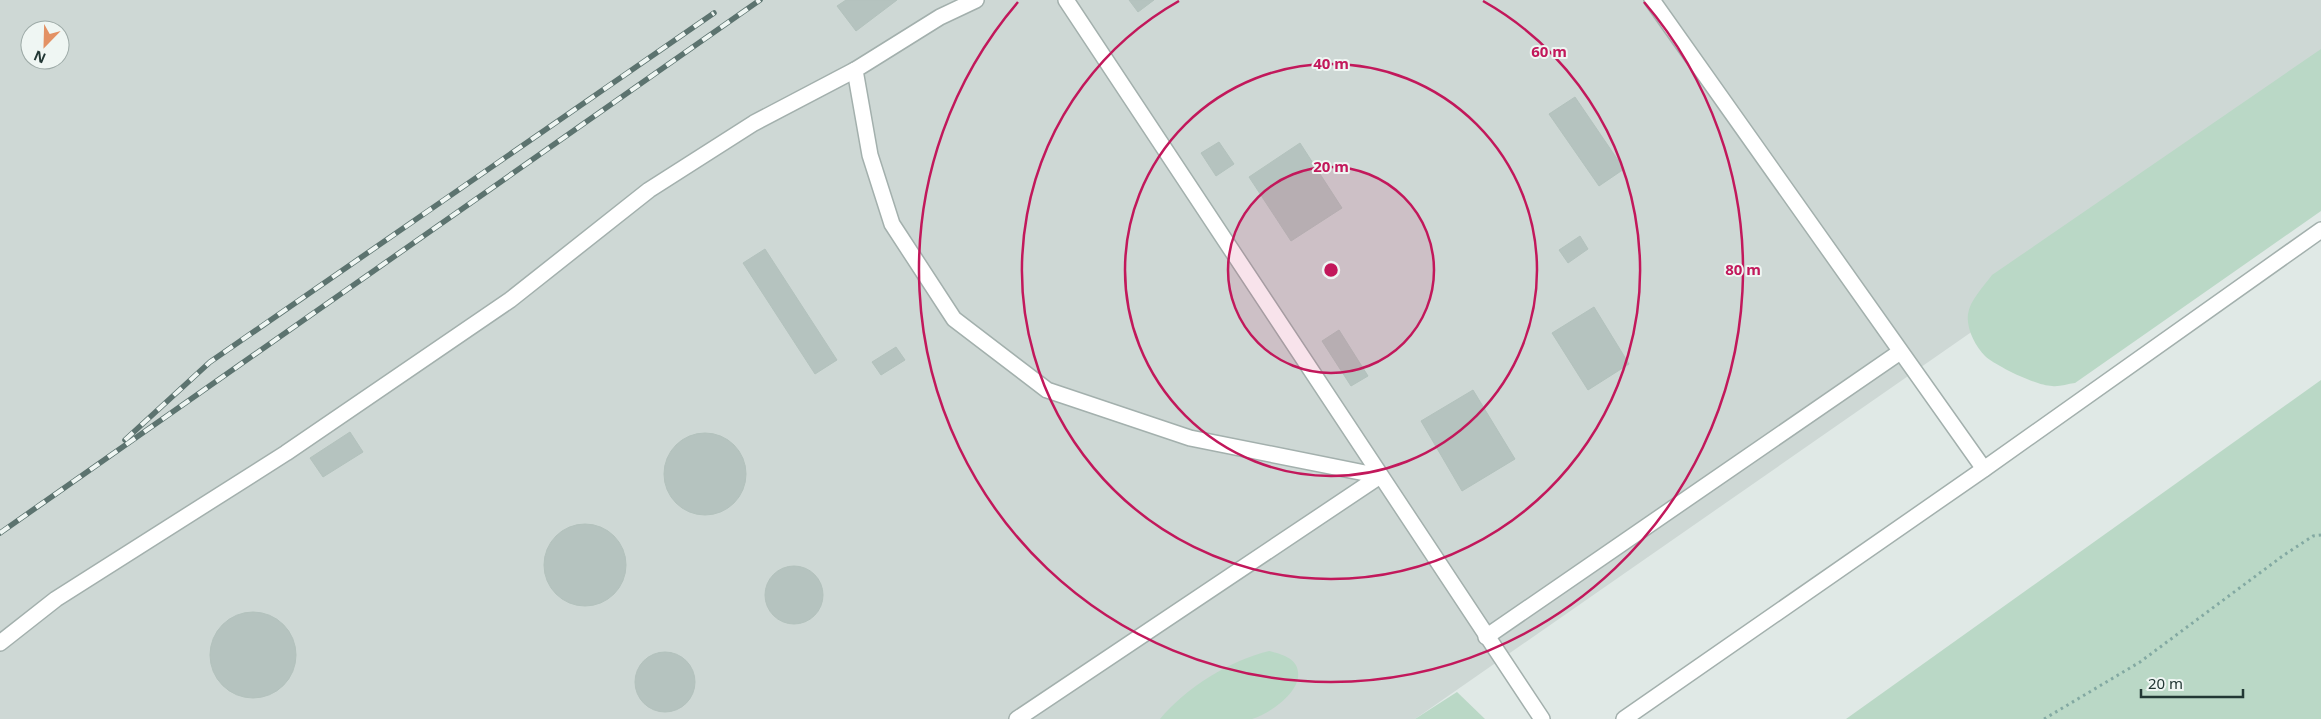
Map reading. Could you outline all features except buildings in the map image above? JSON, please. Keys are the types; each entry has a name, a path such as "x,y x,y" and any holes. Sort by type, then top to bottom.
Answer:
{"street":[{"path":"0,643 56,599 286,453 510,300 650,190 754,123 855,70 940,17 976,0"},
{"path":"1066,0 1542,719"},
{"path":"1652,0 1984,469"},
{"path":"855,70 870,155 892,224 954,320 1047,390 1190,438 1380,476"},
{"path":"1624,719 1984,469 2321,230"},
{"path":"1486,637 1900,352"},
{"path":"1017,719 1380,476"}],"path":[{"path":"2044,719 2140,662 2284,555 2313,536 2321,535"}],"shaded area":[{"path":"0,0 2321,0 2321,89 1415,719 0,719"}],"green space":[{"path":"2321,49 2321,211 2075,383 2055,386 2037,383 2007,370 1985,356 1972,336 1968,325 1968,314 1974,298 1992,275"},
{"path":"2321,380 2321,719 1846,719"},
{"path":"1269,651 1283,655 1295,663 1298,680 1289,694 1267,712 1252,719 1160,719 1183,696 1224,668 1254,655"},
{"path":"1457,692 1485,719 1415,719"}],"railway":[{"path":"0,533 760,0"},
{"path":"125,440 210,362 714,13"}]}
